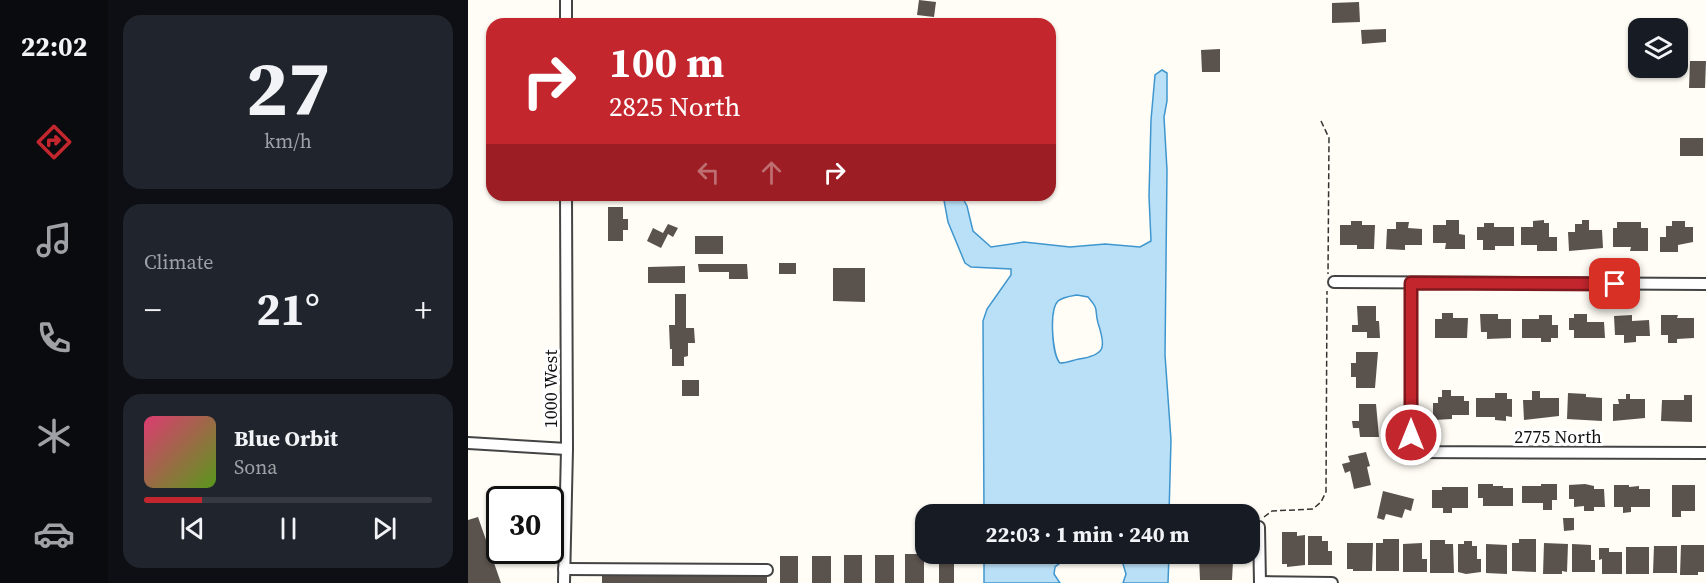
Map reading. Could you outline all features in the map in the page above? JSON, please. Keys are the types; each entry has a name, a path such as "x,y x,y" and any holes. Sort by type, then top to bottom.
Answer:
{"street":[{"path":"566,0 566,18"},
{"name":"1000 West","path":"564,583 567,449 566,201"},
{"path":"1334,282 1706,284"},
{"name":"2775 North","path":"1411,283 1411,452 1706,453"},
{"path":"468,443 567,449"},
{"path":"1260,564 1260,582 1332,583"},
{"path":"564,569 767,570"}],"path":[{"path":"1260,524 1262,519 1272,510 1313,509 1321,502 1326,492 1329,138 1321,121"}],"water":[{"path":"1162,70 1167,73 1167,101 1164,117 1167,170 1165,355 1171,440 1169,504 984,504 983,321 987,309 1011,275 1011,269 971,267 965,263 948,222 944,201 964,201 973,231 991,247 1024,242 1070,247 1105,244 1140,247 1151,241 1149,196 1155,75","holes":["1077,295 1088,297 1096,310 1102,348 1094,355 1060,363 1055,351 1053,332 1053,313 1058,301"]},
{"path":"984,564 1059,564 1055,567 1054,574 1060,583 984,583"},
{"path":"1123,564 1169,564 1168,583 1123,583 1126,574"}],"building":[{"path":"919,0 936,2 934,17 917,15"},
{"path":"1359,2 1360,22 1332,23 1332,3"},
{"path":"1386,29 1386,42 1362,44 1361,30"},
{"path":"1220,49 1220,72 1202,72 1201,50"},
{"path":"1690,61 1706,61 1705,88 1689,88"},
{"path":"1680,138 1703,138 1703,156 1680,156"},
{"path":"608,207 623,207 623,219 628,219 628,230 623,230 623,241 608,241"},
{"path":"1446,220 1459,220 1459,234 1465,235 1465,249 1445,249 1446,243 1433,243 1433,225 1446,225"},
{"path":"1544,220 1544,223 1549,223 1549,237 1557,237 1557,251 1537,251 1537,245 1521,245 1521,227 1533,227 1533,221"},
{"path":"1582,220 1589,220 1589,230 1602,230 1603,248 1569,251 1568,232 1575,232 1575,224 1582,224"},
{"path":"1351,221 1362,221 1362,225 1375,225 1374,249 1357,249 1357,245 1340,245 1340,225 1351,225"},
{"path":"1672,221 1685,221 1685,227 1693,227 1693,242 1678,245 1678,252 1660,252 1660,237 1666,237 1666,226 1672,226"},
{"path":"1396,222 1409,222 1408,228 1422,229 1422,245 1405,245 1405,250 1386,249 1387,229 1396,229"},
{"path":"1617,222 1641,222 1641,228 1648,228 1648,251 1630,251 1631,247 1613,247 1613,228 1617,228"},
{"path":"1484,223 1494,223 1494,227 1514,227 1514,246 1495,246 1495,250 1483,250 1483,240 1477,240 1477,227 1484,227"},
{"path":"668,224 678,228 673,237 668,234 661,248 647,241 653,228 663,233"},
{"path":"695,236 723,236 723,254 695,254"},
{"path":"779,263 796,263 796,274 779,274"},
{"path":"698,264 747,264 748,279 729,279 729,272 699,272"},
{"path":"685,266 685,283 648,283 648,267"},
{"path":"833,268 865,268 865,302 833,301"},
{"path":"675,294 686,294 686,328 694,328 695,343 688,343 688,356 684,357 684,366 672,366 669,325 675,325"},
{"path":"1357,306 1376,306 1376,321 1379,321 1380,338 1367,338 1367,332 1352,332 1352,325 1358,325"},
{"path":"1442,313 1453,313 1453,318 1468,318 1467,338 1435,338 1435,319 1442,319"},
{"path":"1480,314 1498,314 1498,319 1511,319 1511,338 1487,339 1487,332 1481,332"},
{"path":"1574,314 1587,314 1587,322 1604,322 1605,338 1574,338 1574,330 1569,330 1569,318 1574,318"},
{"path":"1539,315 1552,315 1552,325 1558,325 1558,338 1551,338 1551,342 1541,342 1541,338 1522,338 1522,319 1539,319"},
{"path":"1632,315 1632,321 1649,320 1650,336 1636,336 1636,342 1624,343 1624,335 1615,335 1614,316"},
{"path":"1661,315 1694,318 1694,338 1677,339 1677,343 1668,343 1668,335 1661,335"},
{"path":"1356,352 1378,352 1375,388 1356,388 1356,377 1351,377 1351,363 1356,363"},
{"path":"682,380 699,380 699,396 682,396"},
{"path":"1442,390 1451,390 1451,396 1464,396 1464,401 1469,401 1469,415 1452,415 1452,419 1433,420 1433,403 1438,403 1438,397 1442,397"},
{"path":"1532,391 1540,391 1540,398 1559,398 1559,416 1524,420 1523,400 1532,400"},
{"path":"1495,393 1507,393 1507,399 1512,399 1512,417 1506,416 1506,421 1495,420 1495,417 1476,417 1476,398 1495,398"},
{"path":"1568,393 1602,398 1602,421 1567,419"},
{"path":"1626,394 1630,394 1630,399 1645,399 1645,418 1613,421 1613,404 1619,404 1618,399 1626,399"},
{"path":"1684,395 1692,395 1692,422 1661,421 1662,400 1684,400"},
{"path":"1359,404 1376,404 1379,437 1360,437 1359,428 1353,428 1352,421 1359,421"},
{"path":"1366,452 1370,466 1367,467 1371,485 1354,489 1350,471 1345,473 1342,464 1350,462 1348,456"},
{"path":"1478,484 1513,488 1513,506 1483,506 1483,498 1478,498"},
{"path":"1541,484 1557,484 1557,500 1552,500 1552,510 1543,510 1543,503 1522,503 1522,486 1541,486"},
{"path":"1569,485 1594,486 1594,489 1604,489 1605,507 1594,507 1594,511 1584,511 1584,506 1574,507 1574,499 1569,499"},
{"path":"1614,485 1650,489 1650,507 1631,507 1631,512 1623,513 1623,507 1614,507"},
{"path":"1672,485 1695,485 1695,511 1681,511 1681,517 1672,517"},
{"path":"1442,487 1468,487 1468,508 1452,508 1452,513 1443,513 1443,508 1432,508 1432,490 1442,490"},
{"path":"1383,491 1414,499 1411,511 1405,509 1402,518 1386,514 1384,520 1377,518"},
{"path":"478,517 486,540 486,564 494,564 501,583 468,583 468,520"},
{"path":"1563,518 1574,518 1574,530 1564,531"},
{"path":"1282,532 1297,532 1297,536 1305,535 1305,565 1287,567 1287,564 1282,564"},
{"path":"1308,536 1322,536 1322,541 1328,541 1328,551 1332,551 1332,565 1308,565"},
{"path":"1383,539 1399,539 1399,571 1376,571 1376,543 1383,543"},
{"path":"1519,539 1536,539 1536,572 1512,571 1512,543 1519,543"},
{"path":"1430,540 1445,540 1445,544 1453,544 1454,573 1430,573"},
{"path":"1464,541 1472,541 1472,546 1477,546 1477,559 1481,559 1481,572 1466,574 1458,572 1458,544 1464,544"},
{"path":"1347,543 1373,543 1372,571 1347,569"},
{"path":"1422,543 1422,559 1427,559 1427,572 1403,572 1403,544"},
{"path":"1544,543 1568,544 1567,572 1543,574"},
{"path":"1486,544 1507,545 1507,574 1486,573"},
{"path":"1572,544 1591,545 1591,560 1595,560 1595,572 1572,572"},
{"path":"1681,545 1704,545 1704,572 1698,572 1698,575 1680,575"},
{"path":"1654,546 1677,546 1677,573 1653,573"},
{"path":"1626,547 1649,547 1649,574 1626,574"},
{"path":"1599,548 1609,548 1609,552 1622,552 1622,574 1602,574"},
{"path":"905,554 915,554 915,564 924,564 924,583 905,583"},
{"path":"844,555 862,555 862,583 844,583"},
{"path":"875,555 894,555 894,583 875,583"},
{"path":"780,556 798,556 798,583 780,583"},
{"path":"812,556 831,556 831,583 812,583"},
{"path":"939,564 954,564 954,583 939,583"},
{"path":"1199,564 1233,564 1232,580 1200,580"},
{"path":"767,573 767,583 602,583 602,574"}],"route":[{"path":"1411,435 1411,283 1615,284"}]}
